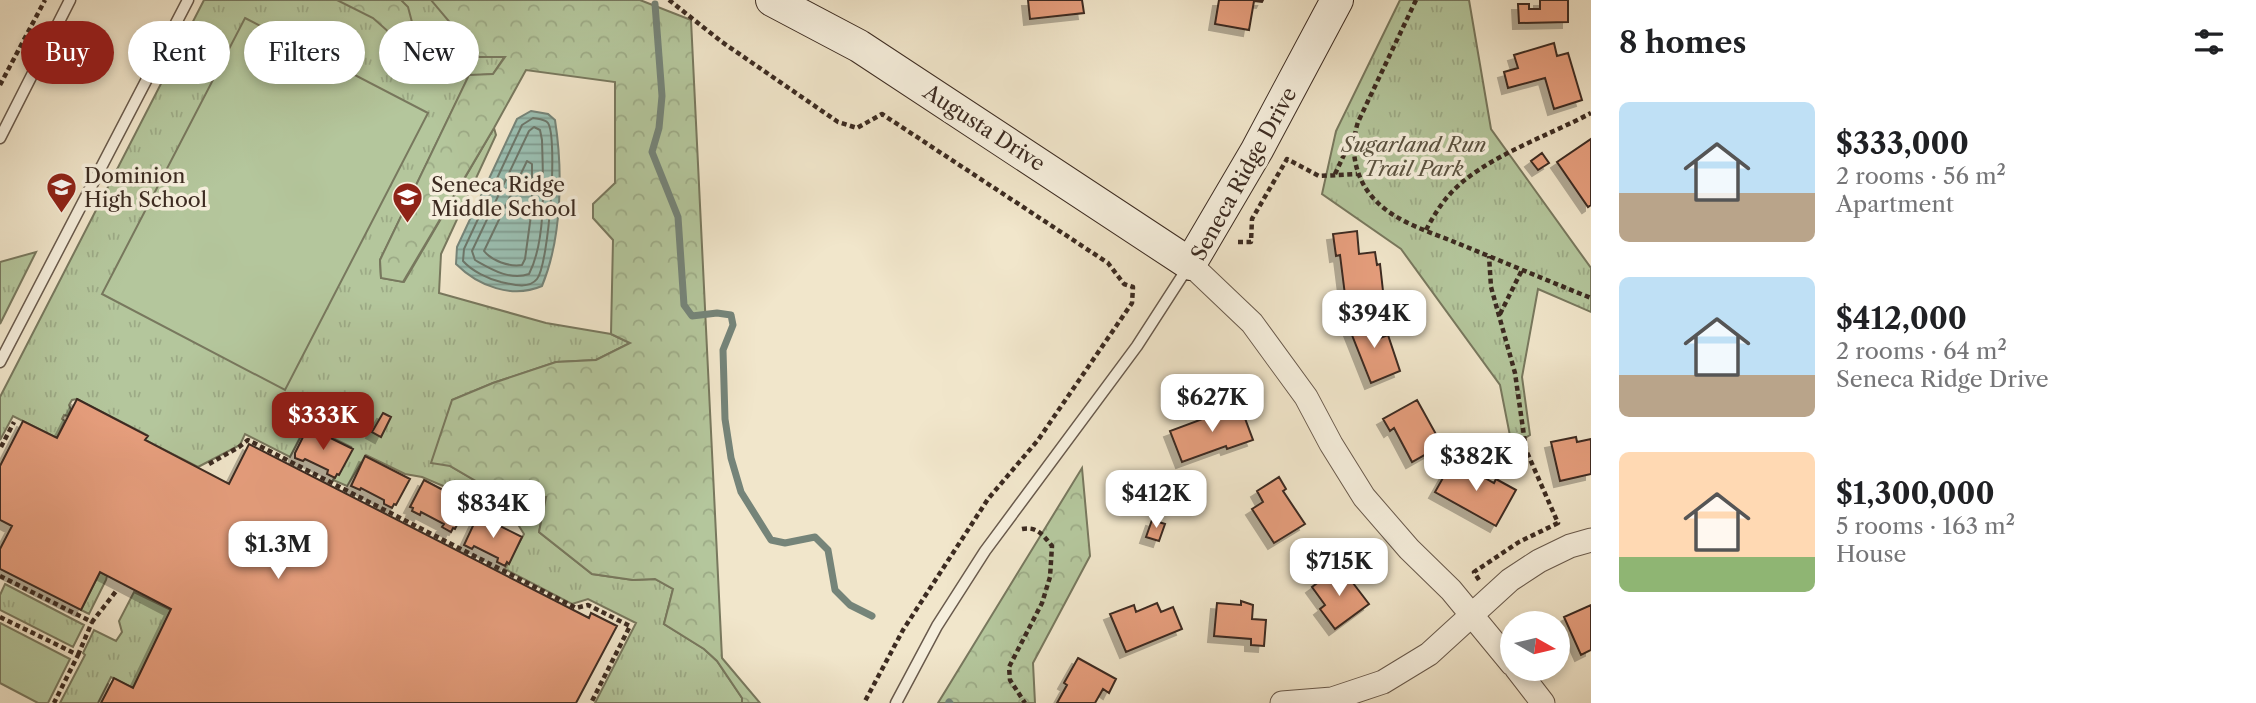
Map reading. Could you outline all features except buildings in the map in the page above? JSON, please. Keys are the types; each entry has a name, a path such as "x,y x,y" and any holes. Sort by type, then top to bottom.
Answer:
{"street":[{"name":"Augusta Drive","path":"772,0 859,46 1190,264"},
{"name":"Seneca Ridge Drive","path":"1337,0 1257,150 1190,264 1252,323 1306,397 1364,497 1409,550 1472,613 1500,649"},
{"path":"1282,703 1332,699 1383,682 1429,654 1510,580 1539,561 1570,546 1591,540"},
{"path":"1526,681 1543,703"}],"lane":[{"path":"0,138 70,0"},
{"path":"0,362 188,0"},
{"path":"896,703 937,626 985,551 1137,346 1190,264"}],"path":[{"path":"0,85 45,0"},
{"path":"669,0 722,42 838,122 857,128 882,114 1108,263 1124,284 1133,286 1132,303 1038,440 988,499 903,630 864,703"},
{"path":"1335,175 1416,0"},
{"path":"1426,230 1452,191 1476,172 1591,113"},
{"path":"1354,132 1353,157 1357,174 1374,200 1388,211 1426,230 1591,298"},
{"path":"1238,242 1251,242 1252,219 1287,159 1319,176 1357,174"},
{"path":"1489,256 1491,287 1515,373 1526,450 1558,523"},
{"path":"1500,315 1522,270"},
{"path":"0,447 14,422"},
{"path":"209,464 248,440 576,608 588,605 630,626 591,703"},
{"path":"1016,538 1023,528 1031,528 1041,532 1052,546 1051,577 1042,603 1009,667 1010,680 1025,703"},
{"path":"1,579 92,622"},
{"path":"54,703 92,622 117,590"},
{"path":"0,617 78,655"}],"green space":[{"path":"204,0 433,0 460,21 379,21 379,84 465,84 380,260 381,278 404,282 494,128 496,135 441,254 439,293 546,323 611,334 630,343 596,360 556,362 452,400 450,466 493,491 514,488 534,498 547,497 539,532 592,574 633,580 655,579 673,589 664,624 704,649 717,661 742,698 742,703 595,703 636,623 588,599 572,604 505,569 524,534 512,515 422,477 405,474 366,455 347,486 333,480 351,447 307,425 290,457 245,434 240,445 198,467 145,440 147,435 77,399 72,400 69,405 71,410 68,416 64,415 62,419 65,421 57,438 13,416 0,440 0,397 161,84 230,84 230,21 193,21"},
{"path":"337,0 401,0 408,7 412,21 379,21 379,23"},
{"path":"431,0 640,0 691,20 722,658 760,703 742,703 742,698 717,661 704,649 664,624 673,589 655,579 633,580 592,574 539,532 546,497 534,498 514,488 493,491 450,466 431,463 452,400 556,362 596,360 630,343 611,334 613,240 593,218 593,204 615,183 615,82 526,70 403,282 381,278 380,260 465,84 479,84 479,75 493,74 505,57 479,57 479,21 449,21"},
{"name":"Sugarland Run Trail Park","path":"1400,0 1469,0 1491,129 1591,268 1591,312 1538,289 1522,377 1530,435 1512,446 1500,385 1401,249 1322,194 1336,131"},
{"path":"245,18 251,21 244,21 244,84 365,84 365,80 428,113 285,390 102,294 211,84 230,84 230,47"},
{"path":"479,36 505,56 493,74 479,75"},
{"path":"36,252 0,324 0,262"},
{"path":"1082,468 1090,556 1033,663 1035,703 938,703"},
{"path":"100,572 107,576 106,580 89,614 81,610"},
{"path":"5,584 84,625 73,647 0,610 0,595"},
{"path":"134,592 171,610 133,688 111,677 98,703 60,703 85,655 83,653 94,630 116,641 122,632 119,621"},
{"path":"0,623 70,659 48,703 38,703 0,683"}],"water":[{"path":"531,111 548,114 555,120 560,182 557,226 549,267 542,286 531,290 507,291 485,284 465,272 456,264 457,247 517,119"}],"waterway":[{"path":"655,4 662,96 659,128 652,152 678,217 684,305 692,316 717,313 731,315 733,325 723,350 725,419 731,458 741,492 771,540 785,543 815,537 828,550 835,590 850,605 872,616"}],"place":[{"name":"Dominion High School","path":"61,215"},
{"name":"Seneca Ridge Middle School","path":"408,224"}]}
